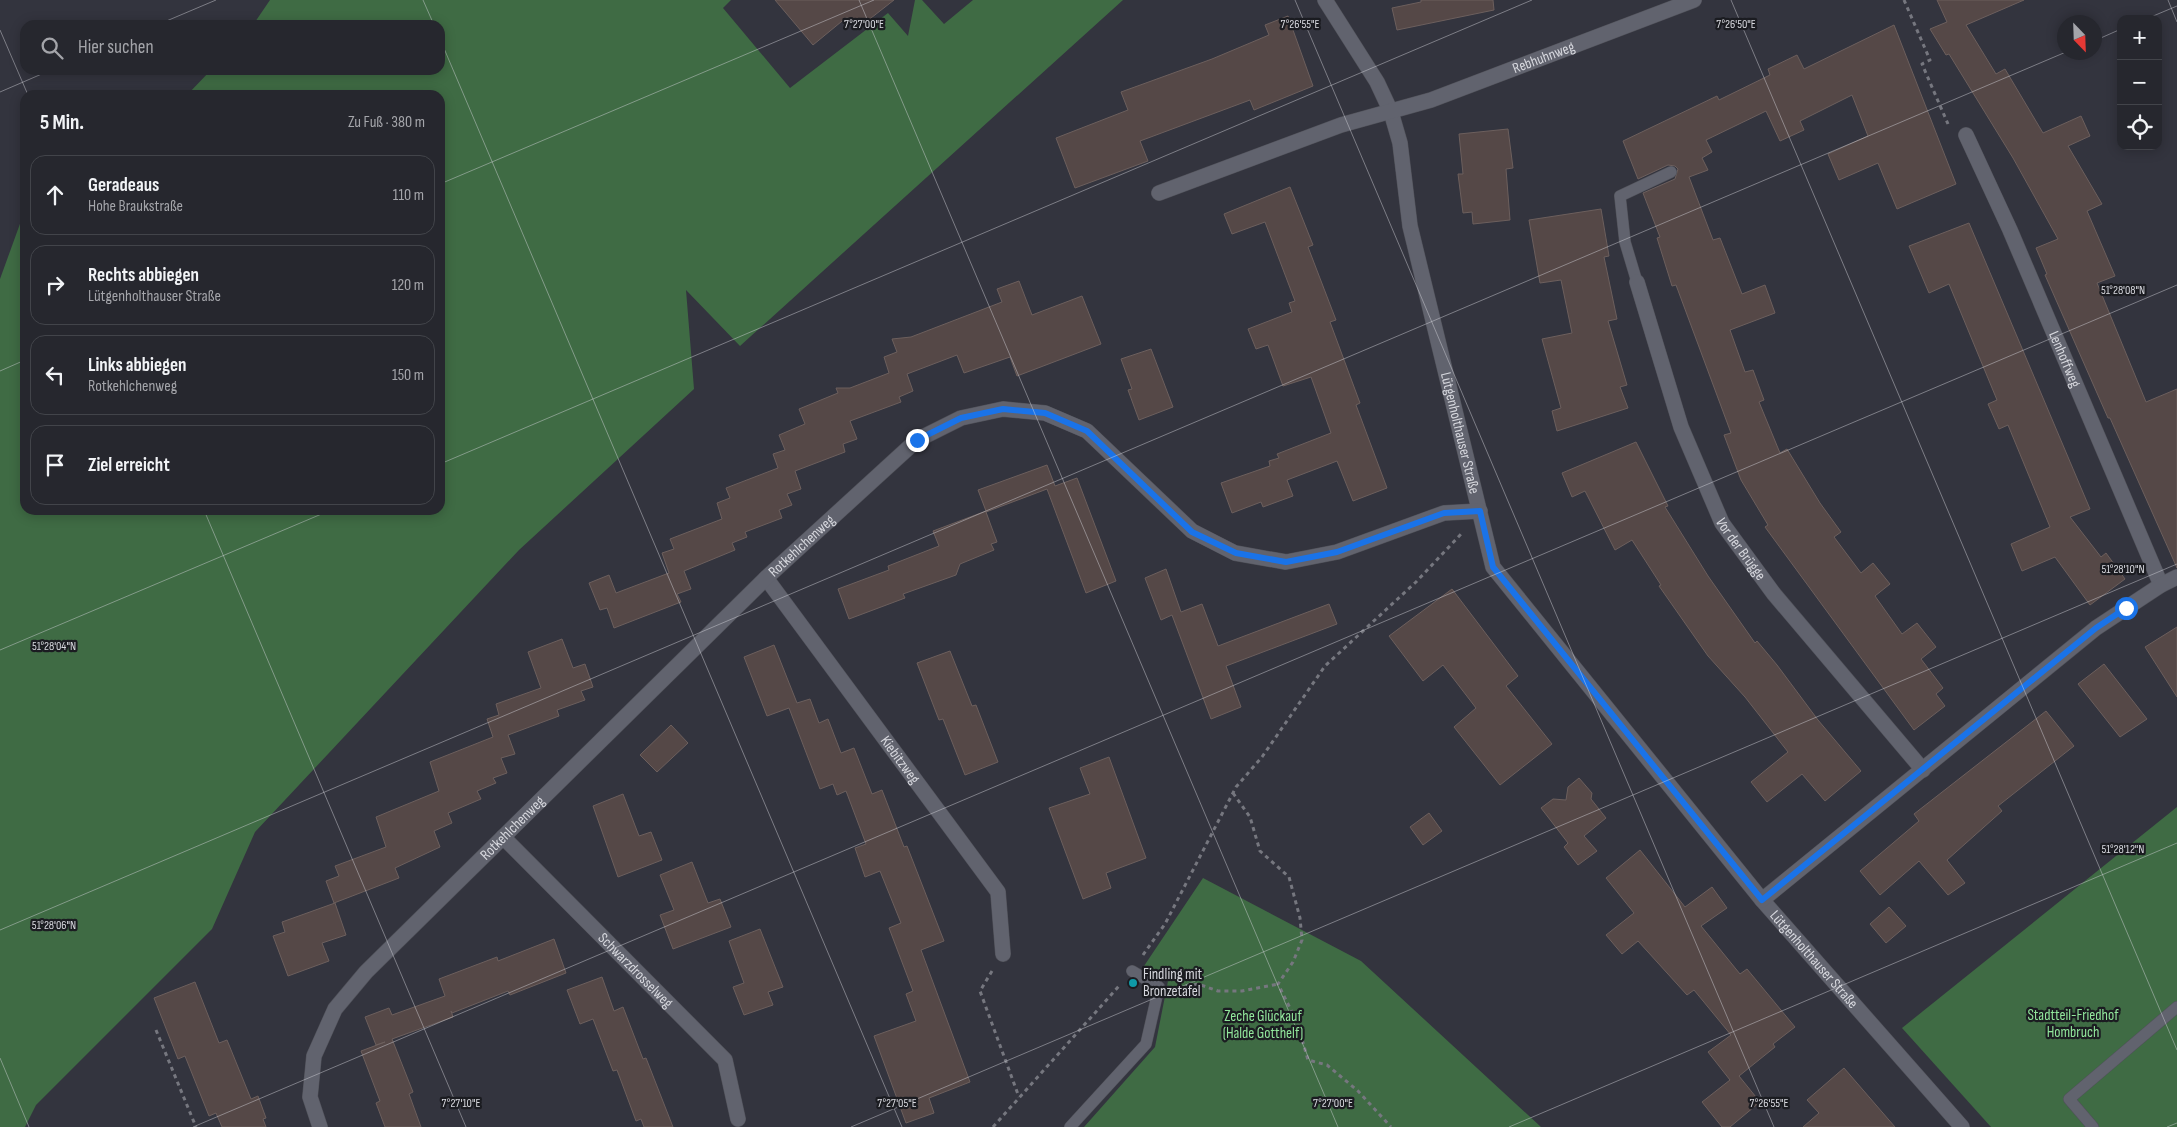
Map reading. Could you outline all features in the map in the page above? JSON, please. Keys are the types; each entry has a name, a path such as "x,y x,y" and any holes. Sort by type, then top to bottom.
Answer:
{"street":[{"name":"Lütgenholthauser Straße","path":"1325,0 1377,82 1390,112 1400,143 1410,226 1493,567 1762,900 1962,1127"},
{"name":"Rebhuhnweg","path":"1390,112 1431,100 1694,0"},
{"path":"1160,193 1341,125 1390,112"},
{"name":"Lenhoffweg","path":"1966,135 2010,230 2161,585"},
{"name":"Vor der Brügge","path":"1637,282 1681,427 1722,523 1774,594 1923,770"},
{"name":"Rotkehlchenweg","path":"320,1127 310,1097 314,1056 335,1008 366,972 766,578 917,440 961,418 1003,409 1045,413 1087,431 1192,532 1236,553 1286,562 1337,552 1444,513 1480,511"},
{"path":"1762,900 2096,628 2161,585 2177,577"},
{"name":"Kiebitzweg","path":"766,578 998,892 1003,954"},
{"name":"Schwarzdrosselweg","path":"503,837 725,1060 738,1119"}],"lane":[{"path":"1637,282 1625,242 1620,196 1671,172"},
{"path":"1070,1127 1146,1044 1159,987 1132,971"},
{"path":"2093,1127 2069,1099 2177,1007"}],"path":[{"path":"1904,0 1930,60 1922,64 1948,124"},
{"path":"993,1127 1132,971 1165,924 1233,793 1277,736 1325,666 1416,582 1452,545 1480,511"},
{"path":"1159,987 1178,988 1198,984 1218,991 1242,991 1278,984 1293,962 1302,940 1300,918 1290,877 1260,851 1250,817 1233,793"},
{"path":"1003,954 980,991 1019,1097"},
{"path":"1278,984 1297,1022 1308,1060 1327,1065 1358,1091 1391,1127"},
{"path":"156,1030 196,1127"}],"green space":[{"path":"270,0 731,0 723,8 790,88 888,13 908,36 915,0 922,0 944,24 973,0 1123,0 740,346 686,290 694,389 519,550 255,832 212,929 36,1105 25,1127 0,1127 0,279 20,224 20,515 445,515 445,90 192,90 206,75 445,75 445,20 256,20"},
{"name":"Stadtteil-Friedhof Hombruch","path":"2177,807 2177,1127 1991,1127 1902,1028"},
{"name":"Zeche Glückauf (Halde Gotthelf)","path":"1203,878 1361,961 1541,1127 1084,1127 1155,1047 1168,981 1144,966"}],"building":[{"path":"775,0 894,0 857,29 847,17 813,45"},
{"path":"1421,0 1493,0 1494,10 1397,30 1392,8 1421,2"},
{"path":"1937,0 2024,0 1966,25 1996,74 2005,69 2043,133 2081,116 2090,136 2068,146 2102,204 2087,211 2115,276 2097,283 2146,402 2177,389 2177,568 2045,275 2047,274 2036,248 2058,239 2013,158 1949,54 1946,55 1930,29 1947,22"},
{"path":"1288,16 1313,86 1254,110 1250,100 1140,141 1148,161 1075,188 1056,138 1128,110 1121,92 1212,59 1269,35 1265,25"},
{"path":"1894,25 1956,184 1897,209 1878,163 1839,180 1828,154 1868,136 1852,95 1800,121 1804,130 1780,141 1766,111 1706,140 1712,152 1702,158 1708,170 1689,177 1713,240 1720,238 1742,294 1765,285 1775,313 1730,330 1745,372 1753,370 1764,400 1759,402 1780,453 1787,449 1820,503 1841,532 1834,537 1861,573 1873,563 1890,584 1875,596 1902,634 1917,623 1936,647 1921,659 1943,688 1936,694 1945,706 1914,730 1765,527 1768,525 1741,480 1724,435 1731,433 1676,285 1672,286 1657,238 1660,237 1643,193 1675,179 1678,169 1675,166 1668,165 1638,179 1623,141 1717,96 1719,100 1770,75 1768,69 1797,55 1804,69"},
{"path":"1508,129 1513,168 1506,169 1510,220 1473,224 1472,212 1463,213 1458,174 1463,174 1459,134"},
{"path":"1290,187 1313,245 1308,247 1336,320 1330,322 1360,403 1356,405 1387,488 1353,501 1337,461 1287,480 1293,496 1263,507 1261,502 1232,513 1221,483 1270,466 1269,461 1279,458 1277,454 1331,433 1311,377 1283,386 1268,345 1256,349 1248,329 1292,312 1289,303 1295,301 1265,222 1232,234 1224,214"},
{"path":"1601,209 1609,256 1604,257 1617,319 1608,321 1627,385 1620,387 1628,408 1557,431 1552,411 1561,408 1542,339 1572,333 1561,280 1540,283 1529,220"},
{"path":"1969,223 2090,509 2070,517 2101,557 2106,553 2125,579 2090,605 2055,557 2022,571 2011,544 2050,527 2008,425 1999,429 1988,404 1997,400 1949,284 1929,293 1909,246"},
{"path":"1019,281 1032,315 1082,296 1101,344 1017,376 1010,357 964,373 957,355 907,374 913,391 899,397 901,402 850,421 857,439 843,444 845,452 795,471 801,489 787,494 792,505 779,510 782,518 745,532 747,537 732,543 735,550 684,571 691,589 677,594 681,602 614,628 607,608 600,610 589,583 609,575 616,593 669,573 662,553 674,549 670,539 722,519 717,503 730,498 726,488 778,468 773,454 785,450 779,435 805,424 799,409 838,393 836,388 850,388 889,373 884,357 897,352 892,339 911,337 1002,302 997,289"},
{"path":"1151,349 1173,407 1139,420 1128,390 1132,389 1121,359"},
{"path":"1636,442 1668,506 1665,507 1708,576 1755,643 1757,641 1777,665 1818,720 1861,771 1825,801 1802,774 1767,802 1751,782 1788,752 1745,697 1708,656 1659,586 1661,585 1632,540 1615,550 1585,491 1572,497 1562,473"},
{"path":"1047,465 1055,486 1077,478 1116,581 1086,593 1047,489 986,512 997,542 991,544 994,550 960,564 956,575 903,594 905,598 849,619 838,589 889,570 888,566 939,546 933,531 986,511 978,490"},
{"path":"1166,569 1181,612 1202,604 1218,646 1329,604 1337,624 1226,666 1241,707 1211,719 1172,615 1161,620 1145,578"},
{"path":"1452,589 1518,676 1506,686 1552,744 1500,785 1454,727 1476,708 1443,665 1423,681 1389,636"},
{"path":"2177,627 2177,697 2145,647"},
{"path":"562,639 573,668 585,664 593,687 581,691 585,700 557,710 559,716 508,735 515,754 501,758 507,773 493,778 496,783 477,791 481,799 448,813 452,823 434,831 440,847 395,868 399,878 334,903 326,881 339,876 335,866 386,847 376,817 439,791 430,762 493,737 487,719 499,715 496,704 541,688 528,652"},
{"path":"774,645 797,703 810,699 819,723 828,719 841,753 854,748 872,794 882,790 904,847 907,846 944,941 921,950 970,1082 929,1098 934,1113 906,1123 874,1036 916,1021 906,994 913,991 889,928 901,923 880,871 865,877 855,848 866,844 846,791 837,795 833,784 820,789 789,708 767,716 744,657"},
{"path":"950,651 972,706 976,705 998,762 965,775 943,719 939,720 917,663"},
{"path":"2104,664 2147,719 2120,737 2078,684"},
{"path":"2046,711 2074,746 1998,806 2002,811 1947,860 1965,883 1948,895 1919,861 1880,895 1860,871 1919,821 1914,814"},
{"path":"671,725 688,743 657,772 640,755"},
{"path":"1109,757 1146,858 1106,873 1111,888 1083,899 1049,808 1090,794 1080,768"},
{"path":"1579,778 1592,793 1591,799 1606,818 1584,836 1597,851 1578,865 1564,847 1568,843 1541,808 1553,799 1566,800 1568,787"},
{"path":"623,794 639,836 651,832 662,860 618,877 593,806"},
{"path":"1429,813 1442,831 1423,845 1410,827"},
{"path":"1640,850 1685,907 1712,887 1727,908 1701,926 1740,974 1747,969 1795,1027 1773,1044 1775,1047 1739,1076 1760,1102 1730,1127 1722,1127 1702,1102 1730,1080 1708,1052 1731,1035 1694,990 1687,995 1638,941 1622,954 1606,935 1634,913 1606,878"},
{"path":"692,862 708,903 720,899 731,927 673,949 660,915 674,910 660,875"},
{"path":"335,903 346,935 322,943 329,961 288,976 273,936 285,932 282,922"},
{"path":"1889,907 1906,926 1886,943 1870,924"},
{"path":"760,929 783,987 768,992 773,1005 744,1015 733,987 744,983 729,941"},
{"path":"554,939 566,973 510,995 508,991 452,1013 451,1011 453,1017 392,1039 413,1092 409,1094 421,1127 385,1127 376,1103 380,1101 361,1051 385,1042 376,1045 365,1017 389,1008 392,1015 445,996 439,979 497,957 498,961"},
{"path":"602,977 614,1011 623,1007 643,1059 646,1058 673,1127 644,1127 641,1119 636,1121 617,1070 613,1071 593,1019 580,1024 567,990"},
{"path":"195,982 219,1043 227,1040 251,1099 258,1096 266,1118 263,1119 266,1127 222,1127 216,1113 209,1116 185,1056 178,1059 154,998"},
{"path":"1844,1068 1895,1127 1803,1127 1819,1113 1807,1100"}],"place":[{"name":"Findling mit Bronzetafel","path":"1133,983"}],"route":[{"path":"917,440 961,418 1003,409 1045,413 1087,431 1192,532 1236,553 1286,562 1337,552 1444,513 1480,511 1493,567 1762,900 2096,628 2126,608"}]}
